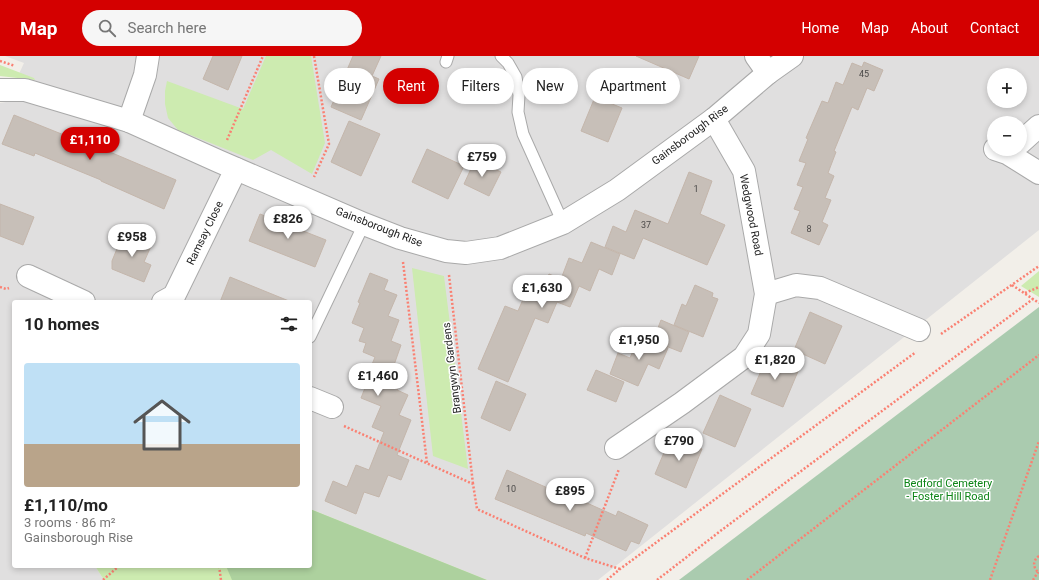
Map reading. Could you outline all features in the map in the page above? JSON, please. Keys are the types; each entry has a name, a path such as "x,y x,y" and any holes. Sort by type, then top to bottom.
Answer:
{"street":[{"path":"129,121 145,75 148,56"},
{"name":"Gainsborough Rise","path":"0,90 25,90 129,121 364,224 400,238 446,250 466,253 500,248 537,235 563,223 616,190 714,119 762,65 792,56"},
{"name":"Wedgwood Road","path":"616,448 682,403 744,357 759,334 766,294 744,171 714,119"},
{"path":"1027,133 1039,126"},
{"path":"1013,156 1039,173"},
{"name":"Ramsay Close","path":"171,300 227,165"},
{"path":"28,276 80,300"},
{"path":"766,294 796,285 820,288 892,328 920,339"},
{"path":"312,399 332,407"}],"lane":[{"path":"500,56 508,63 516,78 518,112 522,134 563,223"},
{"path":"312,333 364,224"}],"path":[{"path":"227,165 263,56"},
{"path":"305,198 329,144 314,56"},
{"path":"400,238 427,463"},
{"name":"Brangwyn Gardens","path":"446,250 477,509 585,558"},
{"path":"941,334 1039,266"},
{"path":"1012,284 1039,303"},
{"path":"1025,294 1039,287"},
{"path":"657,580 723,529 1033,299"},
{"path":"607,580 920,339"},
{"path":"747,580 1039,355"},
{"path":"332,407 341,425 474,484"},
{"path":"990,580 1039,441"},
{"path":"616,448 620,470 585,558 620,569"},
{"path":"1033,580 1038,572 1034,564 1039,556"},
{"path":"102,580 117,568"},
{"path":"219,568 221,580"}],"shaded area":[{"path":"5,56 1039,56 1039,230 598,580 487,580 312,510 312,300 12,300 12,568 96,568 104,580 0,580 0,103 6,102 24,63"}],"green space":[{"path":"266,56 311,56 325,143 312,174 271,150 253,160 178,130 168,118 165,104 167,81 243,109"},
{"path":"0,65 34,78 35,80 0,76"},
{"path":"412,268 444,276 468,469 433,456"},
{"path":"1039,271 1039,297 1021,286"},
{"name":"Bedford Cemetery - Foster Hill Road","path":"1039,307 1039,580 679,580"},
{"path":"312,510 487,580 104,580 96,568 312,568"},
{"path":"312,510 487,580 232,580 227,568 312,568"}],"building":[{"path":"213,56 242,56 228,90 203,79"},
{"path":"353,56 381,56 375,69 375,68 348,68"},
{"path":"636,56 699,56 689,79 680,75 680,68 664,68"},
{"path":"864,62 883,70 874,91 867,88 858,110 852,107 834,151 836,152 828,173 834,176 825,198 831,200 822,222 828,225 819,245 791,233 800,211 794,209 803,187 797,185 806,163 799,161 808,139 806,138 822,101 828,103 836,82 843,85 852,63 862,67"},
{"path":"375,77 379,79 375,88"},
{"path":"332,104 368,104 361,120 331,107"},
{"path":"592,104 612,104 622,108 608,142 581,131"},
{"path":"14,115 64,135 65,133 176,180 164,209 101,180 35,153 34,156 2,144"},
{"path":"349,121 380,134 361,176 331,162"},
{"path":"427,149 464,166 448,199 412,182"},
{"path":"475,160 501,172 489,196 464,184"},
{"path":"689,172 712,181 700,214 725,225 707,265 643,238 634,259 605,247 613,226 626,232 635,210 668,224"},
{"path":"0,204 34,217 23,245 0,236"},
{"path":"260,214 326,240 315,267 249,241"},
{"path":"123,234 151,246 144,262 151,265 144,282 112,269 112,261"},
{"path":"591,242 620,254 612,275 599,269 590,291 579,286 570,307 557,302 548,323 535,318 508,382 478,369 505,306 518,311 527,290 540,295 549,274 561,279 569,258 582,263"},
{"path":"370,273 388,280 384,290 397,295 388,316 399,320 391,341 401,345 394,365 406,370 397,390 408,395 399,415 411,420 397,455 409,460 401,480 388,475 379,497 364,492 356,514 325,501 333,481 347,487 356,465 369,470 384,432 372,427 381,406 361,398 375,357 363,352 366,343 359,341 364,328 352,323 360,303 358,302"},
{"path":"230,277 287,300 221,300"},
{"path":"695,285 713,293 712,297 718,299 703,337 674,325 682,304 686,306"},
{"path":"810,312 842,326 825,364 794,350"},
{"path":"661,320 689,332 681,352 653,341"},
{"path":"639,337 668,348 659,369 648,364 638,386 610,374 618,353 630,358"},
{"path":"768,355 799,369 783,407 751,394"},
{"path":"596,370 624,382 616,402 587,390"},
{"path":"496,381 526,394 510,431 481,418"},
{"path":"720,395 751,409 735,447 703,433"},
{"path":"671,436 702,449 686,488 655,474"},
{"path":"507,470 559,493 560,491 616,516 618,511 648,525 639,544 631,541 626,551 586,533 585,536 495,499"}]}
